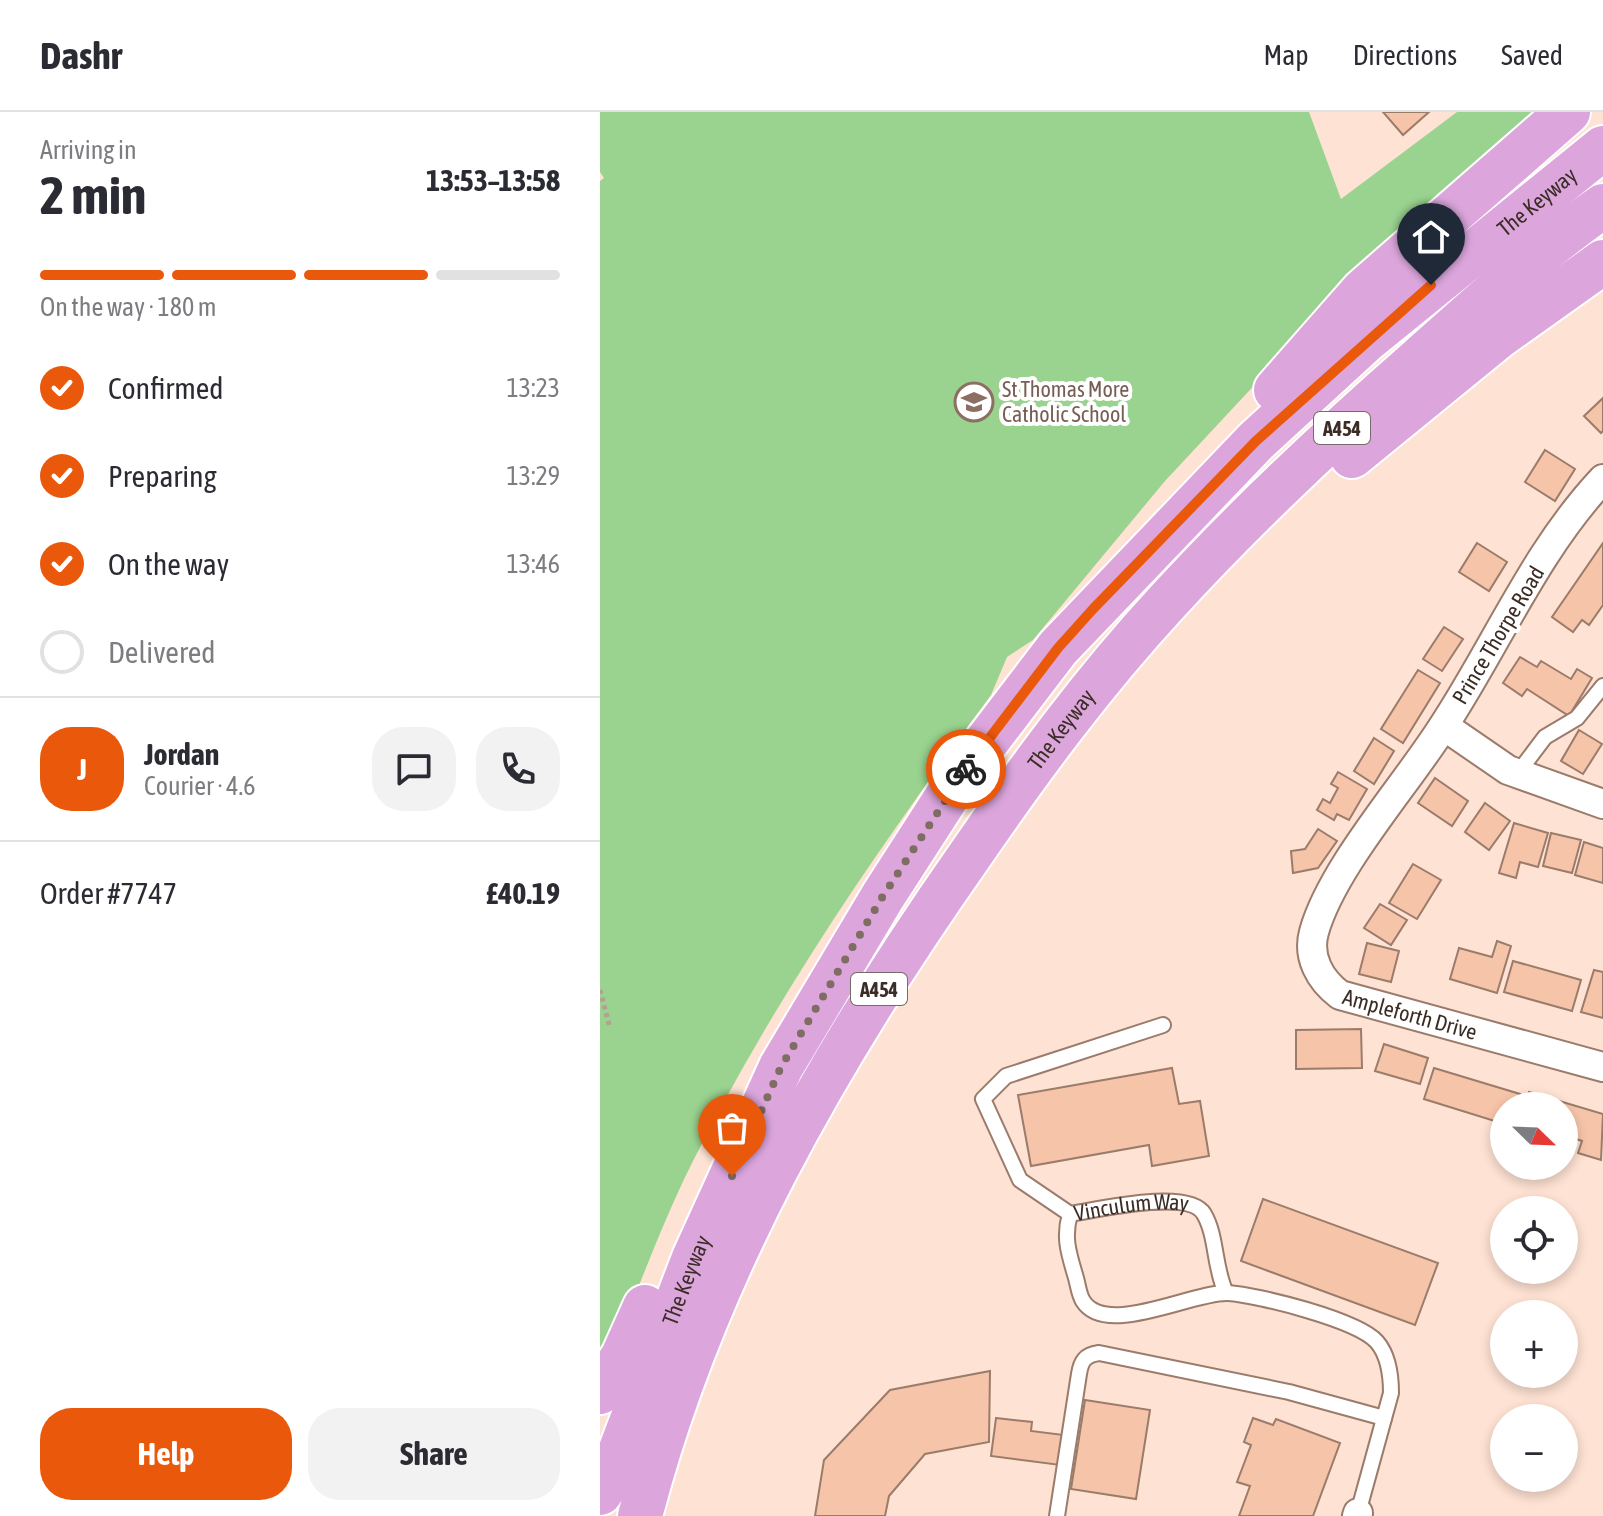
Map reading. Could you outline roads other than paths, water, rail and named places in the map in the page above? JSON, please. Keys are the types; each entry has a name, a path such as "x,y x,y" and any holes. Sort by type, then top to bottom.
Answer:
{"highway":[{"path":"1093,609 1363,291 1568,112"},
{"name":"The Keyway","path":"600,1493 610,1478 694,1258 781,1067 883,896 961,775 1058,648 1256,441 1365,341 1603,148"},
{"name":"The Keyway","path":"640,1516 668,1421 702,1332 760,1200 829,1070 902,952 1033,764 1166,603 1314,455 1507,282 1603,206"},
{"path":"1105,675 1318,484 1499,336 1603,262"},
{"path":"600,1392 623,1356 689,1206 732,1127 781,1067"}],"street":[{"name":"Prince Thorpe Road","path":"1598,493 1522,592 1444,726 1517,774 1603,804"},
{"name":"Ampleforth Drive","path":"1444,726 1329,894 1313,934 1317,969 1322,979 1340,995 1603,1067"}],"lane":[{"path":"1517,774 1545,737 1577,718 1603,686"},
{"path":"1070,1214 1020,1180 983,1099 1006,1076 1163,1025"},
{"name":"Vinculum Way","path":"1226,1293 1216,1272 1210,1228 1203,1211 1188,1203 1163,1201 1070,1214 1064,1235 1083,1302 1100,1314 1120,1316 1226,1293 1315,1312 1361,1330 1377,1342 1391,1373 1384,1418 1357,1514"},
{"path":"1057,1516 1081,1362 1089,1354 1237,1380 1384,1418"}],"place":[{"name":"St Thomas More Catholic School","path":"974,402"}]}
